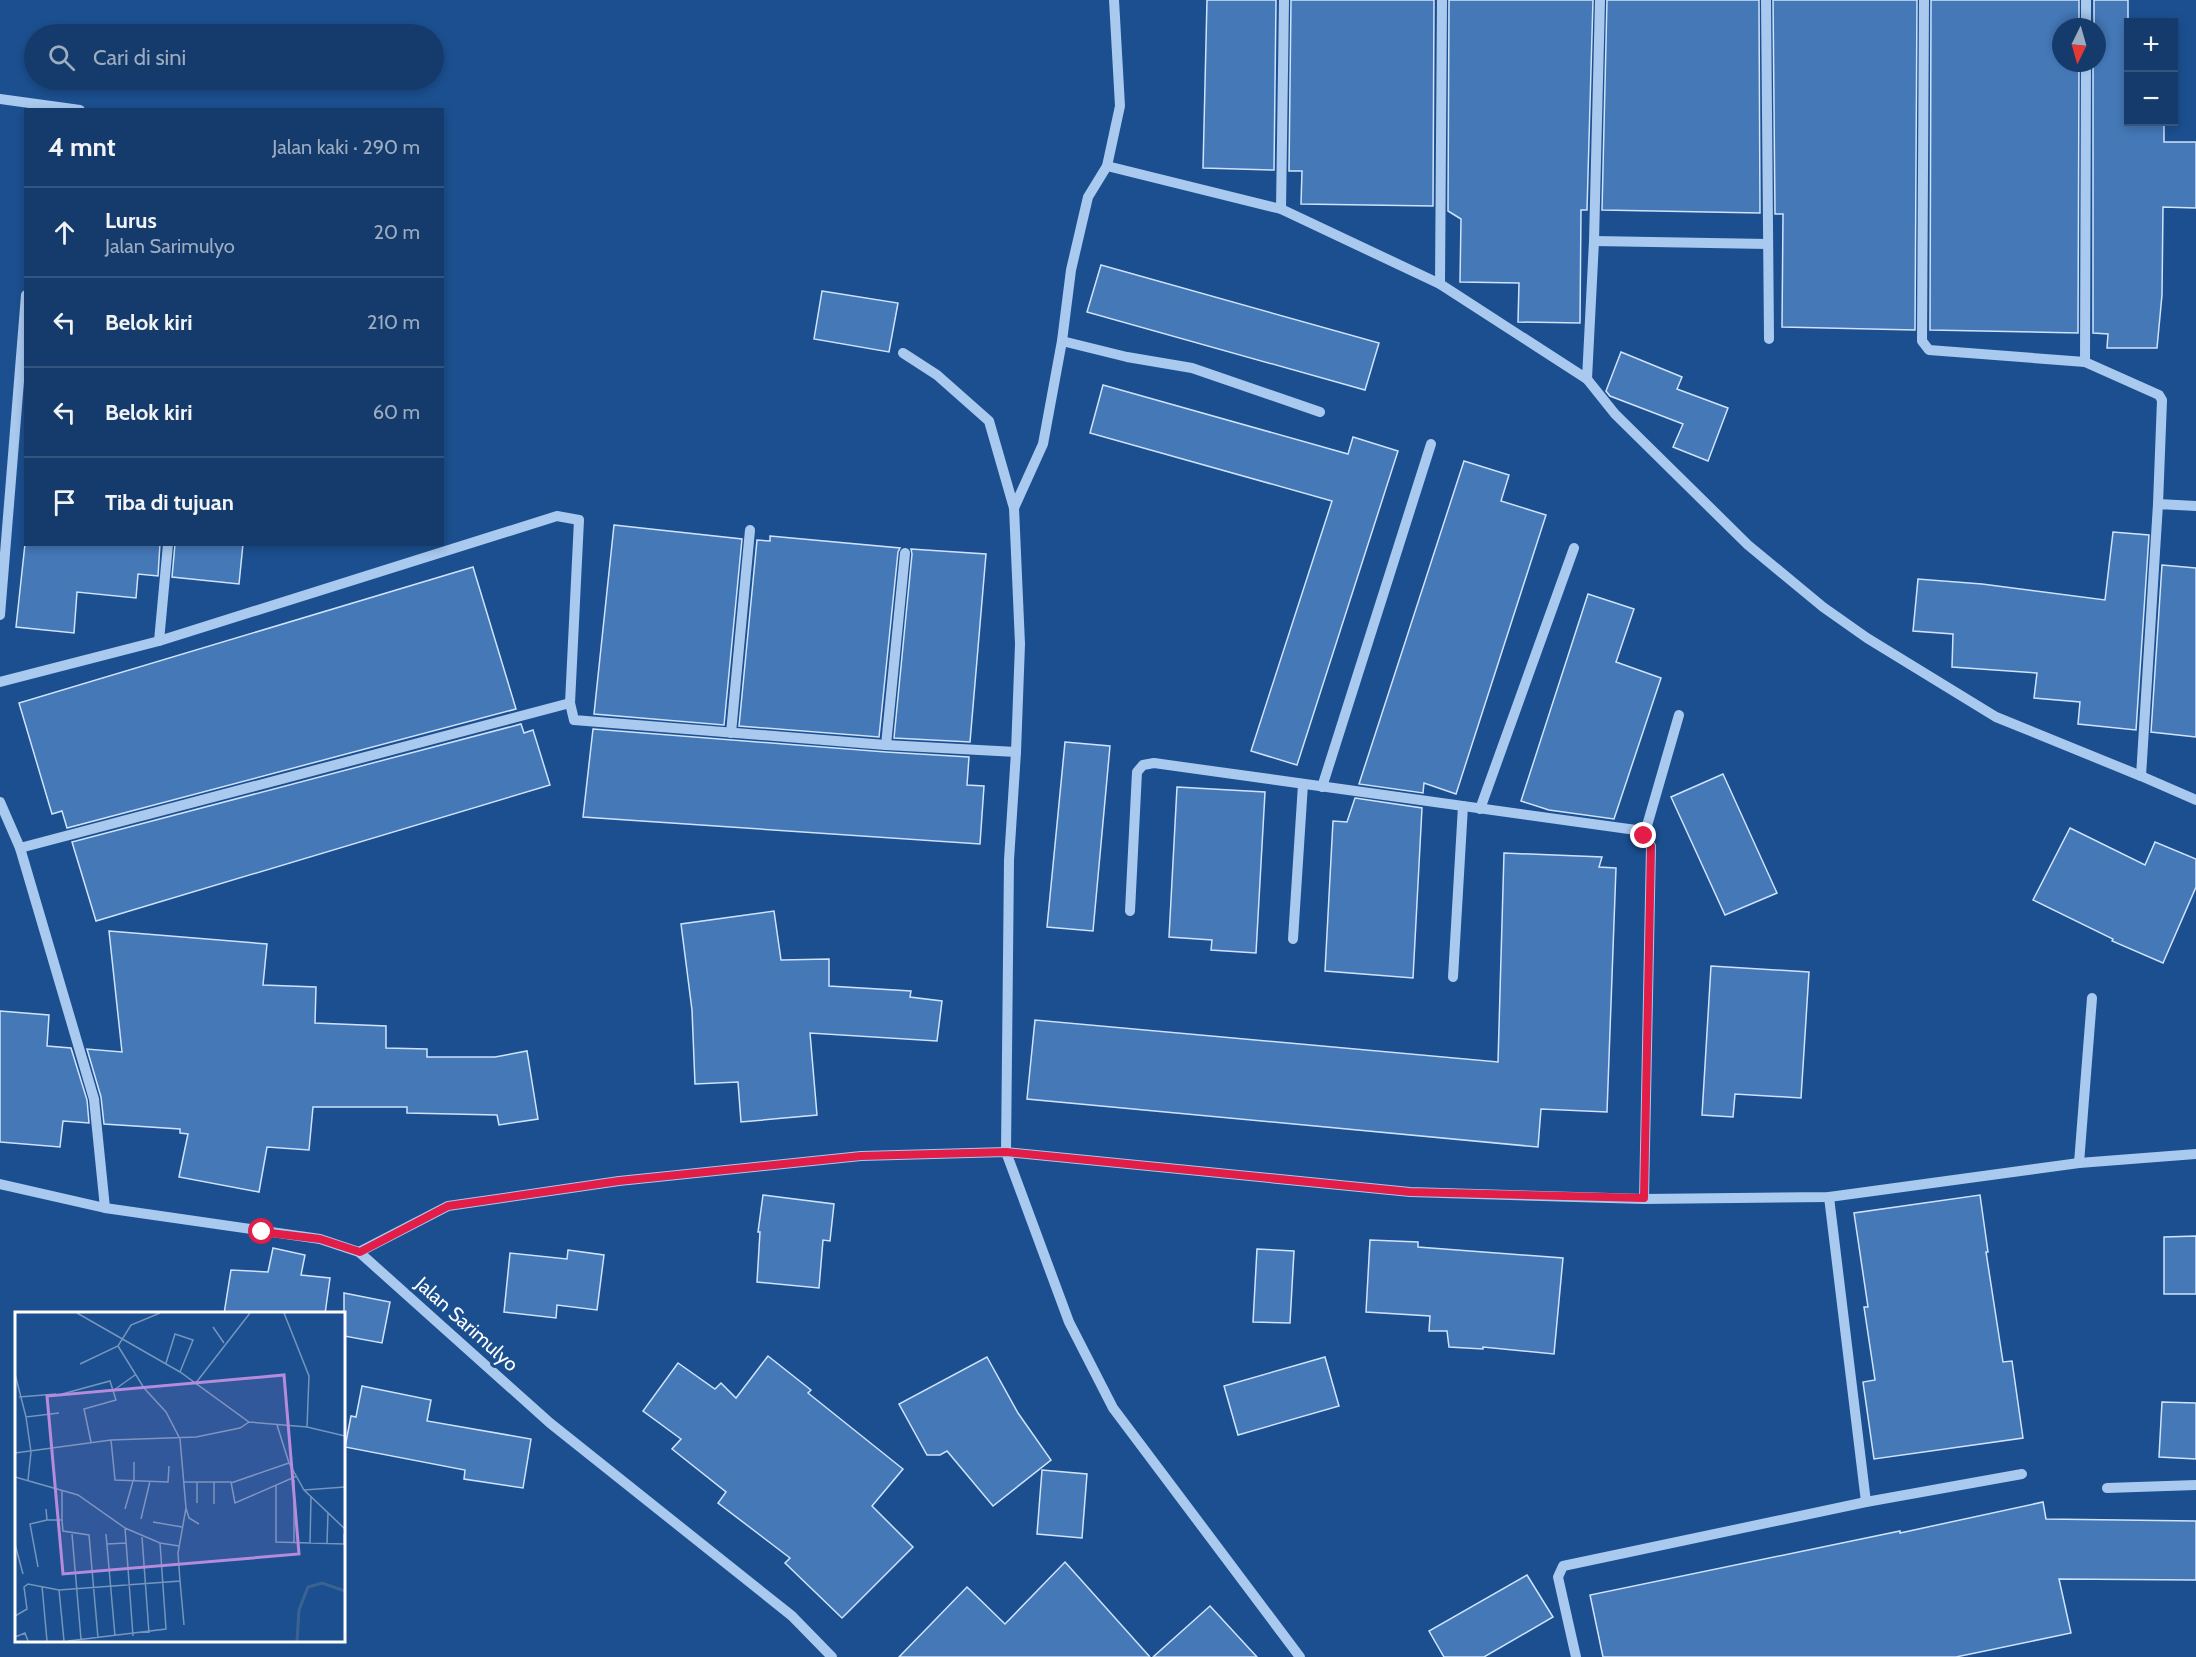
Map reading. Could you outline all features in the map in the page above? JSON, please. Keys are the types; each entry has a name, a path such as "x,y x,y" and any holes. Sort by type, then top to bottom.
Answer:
{"street":[{"path":"1014,508 1043,444 1062,342 1071,270 1089,197 1107,166 1120,106 1114,0"},
{"path":"1281,209 1284,0"},
{"path":"1440,284 1442,0"},
{"path":"1587,379 1594,241 1600,0"},
{"path":"1766,0 1769,339"},
{"path":"1924,0 1922,342 1929,350 2085,362 2161,398 2158,504 2141,776"},
{"path":"2086,0 2086,18"},
{"path":"2085,362 2086,72"},
{"path":"0,99 40,108"},
{"path":"1107,166 1281,209 1440,284 1587,379 1615,414 1748,545 1823,607 1858,632 1996,717 2196,800"},
{"path":"1594,241 1768,244"},
{"path":"0,615 24,320"},
{"path":"1062,342 1127,357 1192,368 1320,412"},
{"path":"903,353 937,375 989,421 1014,508 1020,644 1009,860 1006,1152 1069,1322 1113,1408 1299,1657"},
{"path":"1322,787 1431,444"},
{"path":"2158,504 2196,506"},
{"path":"0,682 159,641 557,516 579,520 570,703 574,720 886,745 1016,752"},
{"path":"731,733 750,530"},
{"path":"159,641 168,546"},
{"path":"1480,808 1574,548"},
{"path":"886,745 905,554"},
{"path":"20,848 570,703"},
{"path":"1644,836 1679,715"},
{"path":"1130,911 1137,772 1143,765 1154,763 1636,830 1651,846 1644,1198"},
{"path":"1293,939 1303,784"},
{"path":"0,802 20,848 94,1099 105,1208"},
{"path":"1453,977 1463,806"},
{"path":"2079,1163 2092,998"},
{"path":"360,1252 448,1206 619,1181 861,1156 1006,1152 1410,1192 1644,1198 1829,1197 2079,1163 2196,1154"},
{"name":"Jalan Sarimulyo","path":"0,1184 105,1208 320,1239 360,1252 550,1423 792,1616 832,1657"},
{"path":"1829,1197 1866,1502"},
{"path":"1574,1656 1558,1577 1563,1566 1866,1502 2022,1474"},
{"path":"2107,1488 2196,1485"},
{"path":"814,1657 822,1648"}],"building":[{"path":"1207,0 1276,0 1274,170 1203,168"},
{"path":"1291,0 1434,0 1433,206 1301,204 1302,171 1289,171"},
{"path":"1449,0 1593,0 1587,210 1581,210 1580,323 1518,322 1519,283 1460,282 1461,219 1448,211"},
{"path":"1607,0 1759,0 1760,213 1602,210"},
{"path":"1773,0 1917,0 1915,330 1782,327 1783,214 1775,214"},
{"path":"1931,0 2079,0 2079,18 2052,18 2052,72 2079,72 2078,333 1930,330"},
{"path":"2094,0 2128,0 2128,18 2124,18 2124,126 2164,126 2164,142 2196,142 2196,208 2163,207 2162,295 2157,348 2107,348 2108,334 2093,333 2093,72 2106,72 2106,18 2094,18"},
{"path":"1101,265 1379,343 1365,390 1087,312"},
{"path":"822,291 898,303 889,352 814,339"},
{"path":"1621,352 1682,377 1677,389 1728,408 1708,461 1673,447 1683,424 1610,396 1606,391"},
{"path":"1103,385 1348,454 1353,437 1398,451 1297,765 1251,751 1332,501 1090,433"},
{"path":"1464,461 1509,475 1501,501 1546,515 1456,794 1424,783 1423,793 1359,784"},
{"path":"614,525 742,539 724,725 594,714"},
{"path":"2113,532 2149,535 2136,730 2078,724 2080,702 2034,698 2037,673 1952,667 1953,634 1913,631 1918,579 1982,584 2105,600"},
{"path":"770,536 900,548 879,737 739,726 757,540 770,541"},
{"path":"25,546 160,546 158,576 138,574 136,598 77,592 74,633 16,627"},
{"path":"175,546 243,546 239,584 172,577"},
{"path":"911,549 986,554 970,742 894,738"},
{"path":"2162,565 2196,568 2196,737 2151,732"},
{"path":"473,567 516,709 67,828 62,811 52,814 19,703"},
{"path":"1588,594 1634,609 1616,662 1661,678 1614,819 1549,810 1521,801"},
{"path":"521,724 524,733 533,730 550,785 96,921 72,842"},
{"path":"593,729 969,757 967,785 984,786 980,844 583,817"},
{"path":"1065,742 1110,746 1093,931 1047,927"},
{"path":"1723,774 1777,893 1725,915 1671,797"},
{"path":"1177,787 1265,792 1256,953 1211,950 1212,940 1169,937"},
{"path":"1355,798 1422,808 1413,978 1325,971 1333,821 1347,822"},
{"path":"2070,828 2145,865 2155,842 2196,859 2196,887 2163,963 2112,941 2113,939 2033,900"},
{"path":"1504,853 1602,857 1599,867 1616,868 1607,1112 1541,1109 1538,1147 1027,1099 1035,1020 1498,1062"},
{"path":"774,911 781,960 829,959 829,986 911,991 910,997 942,1001 937,1041 810,1033 817,1115 741,1122 738,1082 695,1084 692,1010 681,924"},
{"path":"109,931 267,944 263,985 316,987 315,1023 386,1026 386,1048 427,1049 427,1057 495,1057 527,1051 538,1119 499,1125 497,1115 407,1113 407,1107 313,1107 309,1150 267,1147 259,1192 179,1177 188,1134 180,1133 180,1129 104,1124 101,1097 87,1049 122,1052"},
{"path":"1711,966 1809,972 1801,1098 1735,1094 1733,1117 1702,1115"},
{"path":"0,1011 49,1015 47,1046 71,1048 87,1100 89,1123 63,1121 60,1147 0,1142"},
{"path":"763,1195 834,1204 830,1241 823,1240 819,1288 757,1282 760,1232 758,1232"},
{"path":"1980,1195 1988,1252 1986,1252 2003,1362 2012,1361 2023,1438 1874,1459 1863,1382 1875,1380 1864,1307 1868,1307 1854,1213"},
{"path":"2196,1236 2196,1294 2164,1294 2164,1237"},
{"path":"1370,1240 1418,1242 1418,1247 1563,1258 1554,1354 1483,1347 1483,1349 1449,1347 1447,1331 1429,1331 1430,1316 1366,1312"},
{"path":"273,1248 305,1255 301,1275 330,1278 325,1312 224,1312 231,1270 268,1272"},
{"path":"1257,1249 1294,1251 1290,1323 1253,1322"},
{"path":"568,1250 604,1255 597,1310 557,1305 556,1318 504,1312 510,1253 567,1259"},
{"path":"344,1293 390,1302 382,1343 345,1336"},
{"path":"768,1356 811,1390 808,1393 903,1469 872,1506 913,1547 842,1618 785,1563 790,1558 718,1503 726,1492 672,1449 681,1439 643,1411 678,1363 715,1389 721,1383 736,1398"},
{"path":"987,1357 1018,1413 1051,1460 993,1506 947,1451 940,1455 927,1455 899,1404"},
{"path":"1325,1357 1339,1406 1238,1435 1224,1386"},
{"path":"362,1386 431,1400 427,1421 531,1439 523,1488 464,1479 465,1470 345,1447 351,1416 356,1417"},
{"path":"2162,1402 2196,1403 2196,1459 2159,1457"},
{"path":"1042,1470 1087,1474 1082,1538 1037,1534"},
{"path":"2043,1502 2046,1519 2196,1521 2196,1580 2059,1579 2071,1633 1956,1657 1603,1657 1590,1595"},
{"path":"1065,1562 1150,1657 899,1657 967,1587 1005,1624"},
{"path":"1527,1575 1553,1617 1484,1657 1444,1657 1429,1631"},
{"path":"1210,1606 1257,1657 1153,1657"}],"route":[{"path":"262,1232 320,1239 360,1252 448,1206 619,1181 861,1156 1006,1152 1410,1192 1644,1198 1651,846 1644,836"}]}
